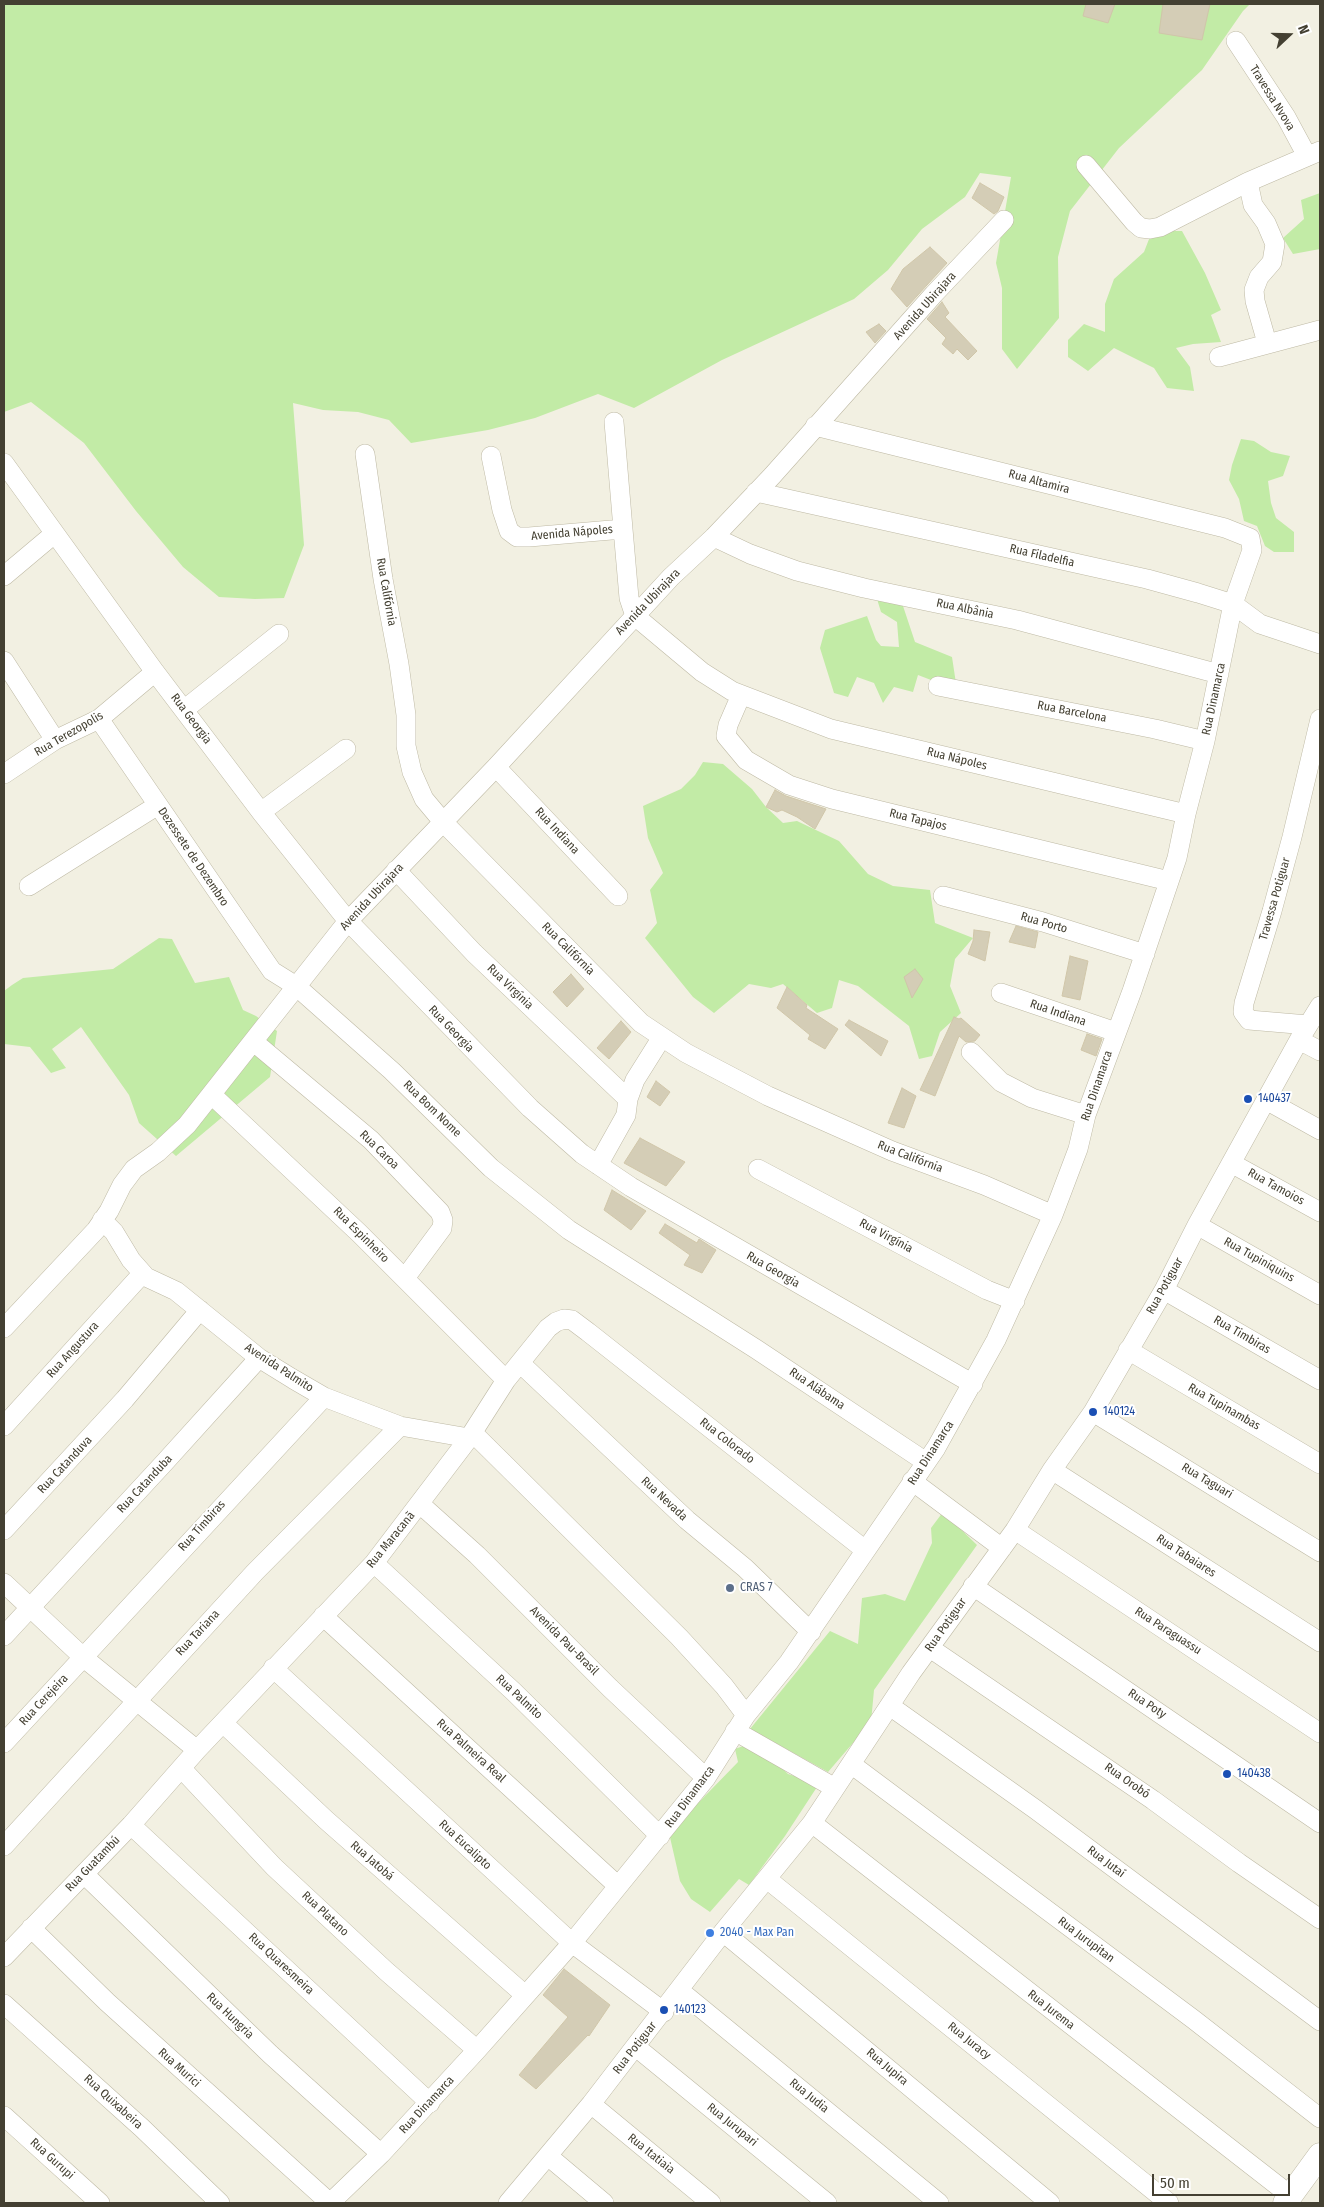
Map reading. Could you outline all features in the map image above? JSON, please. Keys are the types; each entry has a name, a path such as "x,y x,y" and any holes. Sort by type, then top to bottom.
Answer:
{"street":[{"name":"Travessa Nvova","path":"1236,41 1286,117 1314,153"},
{"path":"1086,166 1141,228 1160,227 1248,182 1314,153"},
{"path":"1248,182 1253,205 1266,222 1275,244 1272,262 1259,277 1254,290 1255,301 1267,342"},
{"name":"Avenida Ubirajara","path":"4,1328 72,1256 102,1220 122,1185 134,1169 158,1152 187,1125 348,921 444,823 671,577 714,537 934,294 1004,220"},
{"path":"1219,357 1267,342 1320,330"},
{"path":"614,422 623,529"},
{"name":"Rua Altamira","path":"815,426 1225,528 1250,538 1252,550"},
{"name":"Rua Califórnia","path":"365,454 383,579 400,672 406,716 406,746 412,772 424,799 444,823 641,1023 686,1053 768,1096 892,1151 984,1185 1052,1215"},
{"name":"Avenida Nápoles","path":"491,456 502,510 509,531 517,537 623,529 629,598 635,616"},
{"name":"Rua Georgia","path":"4,463 155,672 185,709 261,812 348,921 530,1108 598,1164 639,1192 973,1384"},
{"name":"Rua Filadelfia","path":"756,492 1147,579 1233,604 1260,624 1320,644"},
{"path":"4,576 54,534"},
{"name":"Rua Albânia","path":"714,537 750,554 798,570 864,588 1017,620 1219,674"},
{"name":"Rua Dinamarca","path":"330,2203 430,2103 572,1943 706,1778 746,1715 790,1662 936,1448 973,1384 1015,1301 1052,1215 1078,1149 1086,1115 1145,954 1177,858 1205,741 1233,604 1252,550"},
{"path":"635,616 702,672 736,693"},
{"path":"185,709 279,634"},
{"path":"4,661 54,740"},
{"name":"Rua Terezopolis","path":"4,774 54,740 99,719 155,672"},
{"name":"Rua Barcelona","path":"938,686 1155,729 1205,741"},
{"name":"Rua Nápoles","path":"736,693 831,729 1186,814"},
{"name":"Rua Tapajos","path":"736,693 726,736 746,760 789,785 832,799 1169,881"},
{"name":"Dezessete de Dezembro","path":"99,719 272,971 296,986"},
{"name":"Travessa Potiguar","path":"1303,1032 1249,1020 1243,1012 1292,838 1320,719"},
{"path":"261,812 346,749"},
{"name":"Rua Indiana","path":"496,767 618,896"},
{"path":"29,886 158,805"},
{"name":"Rua Virgínia","path":"396,870 474,953 628,1099"},
{"name":"Rua Porto","path":"943,896 1043,922 1145,954"},
{"name":"Rua Bom Nome","path":"296,986 392,1071 491,1168 569,1230 706,1319"},
{"name":"Rua Indiana","path":"1001,993 1116,1032"},
{"name":"Rua Potiguar","path":"508,2203 591,2104 664,2012 723,1932 812,1823 930,1648 1015,1530 1052,1470 1093,1412 1164,1290 1231,1163 1303,1032 1320,1006"},
{"path":"1303,1032 1320,1051"},
{"path":"598,1164 626,1115 628,1099 642,1066 662,1037"},
{"name":"Rua Caroa","path":"254,1042 371,1140 440,1212 443,1220 442,1228 405,1278"},
{"path":"971,1052 1000,1082 1032,1098 1086,1115"},
{"name":"Rua Espinheiro","path":"212,1095 315,1190 506,1380"},
{"path":"1266,1100 1320,1130"},
{"name":"Rua Tamoios","path":"1231,1163 1320,1212"},
{"name":"Rua Virgínia","path":"758,1169 987,1290 1015,1301"},
{"name":"Avenida Palmito","path":"102,1220 114,1232 142,1274 176,1291 258,1358 324,1396 400,1426 471,1436"},
{"name":"Rua Tupiniquins","path":"1197,1226 1320,1295"},
{"name":"Rua Angustura","path":"4,1426 142,1274"},
{"name":"Rua Timbiras","path":"1164,1290 1320,1380"},
{"name":"Rua Catanduva","path":"4,1530 125,1399 200,1310"},
{"name":"Rua Maracanã","path":"182,1769 197,1750 273,1668 374,1563 471,1436 506,1380 548,1328 564,1319 572,1320 588,1332"},
{"name":"Rua Alábama","path":"706,1319 773,1360 926,1462"},
{"name":"Rua Colorado","path":"588,1332 866,1550"},
{"name":"Rua Tupinambas","path":"1128,1350 1320,1464"},
{"name":"Rua Catanduba","path":"4,1636 164,1464 258,1358"},
{"name":"Rua Nevada","path":"520,1363 667,1502 744,1568 811,1632"},
{"name":"Rua Timbiras","path":"84,1658 324,1396"},
{"name":"Rua Taguari","path":"1093,1412 1320,1552"},
{"name":"Rua Tariana","path":"4,1846 254,1572 400,1426"},
{"path":"471,1436 679,1637 724,1686 746,1715"},
{"name":"Rua Tabaiares","path":"1052,1470 1320,1642"},
{"path":"912,1481 1002,1548"},
{"name":"Avenida Pau-Brasil","path":"420,1504 477,1555 610,1688 706,1778"},
{"name":"Rua Paraguassu","path":"1015,1530 1320,1733"},
{"name":"Rua Palmito","path":"374,1563 514,1692 660,1836"},
{"path":"4,1583 84,1658 197,1750"},
{"name":"Rua Poty","path":"973,1586 1320,1823"},
{"name":"Rua Palmeira Real","path":"323,1616 618,1886"},
{"name":"Rua Orobó","path":"930,1648 1153,1800 1320,1919"},
{"name":"Rua Cerejeira","path":"4,1743 84,1658"},
{"name":"Rua Eucalipto","path":"273,1668 572,1943 664,2012"},
{"name":"Rua Jutaí","path":"890,1706 1035,1809 1320,2021"},
{"name":"Rua Jatobá","path":"223,1722 326,1820 525,1995"},
{"path":"735,1731 835,1788"},
{"name":"Rua Jurupitan","path":"851,1764 1193,2019 1320,2118"},
{"name":"Rua Guatambú","path":"4,1957 131,1826 182,1769"},
{"name":"Rua Platano","path":"182,1769 274,1866 386,1971 477,2050"},
{"name":"Rua Jurema","path":"812,1823 1288,2199"},
{"name":"Rua Quaresmeira","path":"131,1826 430,2103"},
{"name":"Rua Hungria","path":"84,1874 263,2048 381,2154"},
{"name":"Rua Juracy","path":"767,1879 1169,2203"},
{"name":"Rua Murici","path":"31,1928 107,2002 330,2203"},
{"name":"Rua Jupira","path":"723,1932 1050,2203"},
{"name":"Rua Judia","path":"679,1990 939,2203"},
{"name":"Rua Quixabeira","path":"4,2004 142,2128 220,2203"},
{"name":"Rua Jurupari","path":"636,2047 827,2203"},
{"name":"Rua Itatiaia","path":"591,2104 711,2203"},
{"name":"Rua Gurupi","path":"4,2116 100,2203"},
{"path":"1288,2199 1320,2155"},
{"path":"548,2156 604,2203"}],"green space":[{"path":"4,4 1250,4 1243,11 1202,70 1119,148 1070,211 1058,257 1059,318 1017,369 1002,349 1002,288 996,263 1011,177 980,173 965,197 922,229 888,270 854,299 722,360 634,408 598,394 535,418 488,430 411,443 389,420 358,412 323,410 293,403 304,545 284,598 255,599 219,597 183,567 136,511 84,443 31,402 4,412"},
{"path":"1320,193 1320,249 1293,254 1283,238 1304,219 1301,200"},
{"path":"1164,231 1182,231 1205,273 1221,310 1211,315 1221,342 1193,344 1176,348 1190,367 1194,391 1167,388 1154,368 1114,348 1088,371 1068,357 1068,340 1084,324 1105,332 1105,304 1114,279 1144,252 1151,234"},
{"path":"1241,439 1254,441 1271,452 1290,456 1283,476 1268,481 1271,503 1276,518 1294,532 1294,552 1274,552 1265,546 1257,526 1244,521 1239,499 1229,480"},
{"path":"877,599 902,603 915,642 952,657 957,690 918,675 913,692 894,687 883,703 874,683 857,677 848,697 834,693 820,648 825,630 867,616 876,640 881,646 899,647 897,622 881,612"},
{"path":"703,762 723,764 752,789 766,807 783,823 797,821 839,841 868,874 893,886 930,890 935,923 973,938 955,959 950,986 961,1013 940,1032 932,1056 919,1059 909,1026 858,986 839,980 832,1008 817,1013 783,984 771,988 749,984 714,1013 693,997 645,938 657,923 650,890 663,873 648,838 643,806 681,789 695,775"},
{"path":"159,938 172,939 195,983 229,977 243,1010 256,1016 277,1031 270,1077 176,1156 139,1123 129,1095 81,1027 52,1049 66,1068 51,1073 30,1047 4,1044 4,991 12,985 23,978 113,969"},
{"path":"943,1512 977,1545 874,1690 871,1722 828,1772 750,1729 830,1631 858,1644 862,1598 885,1594 905,1601 932,1543 931,1528"},
{"path":"746,1745 777,1763 788,1774 801,1778 817,1787 785,1836 749,1885 739,1879 710,1912 691,1899 680,1881 669,1833 738,1762 735,1749"}],"building":[{"path":"1086,4 1115,4 1108,23 1083,16"},
{"path":"1163,4 1210,4 1202,40 1159,33"},
{"path":"980,183 1004,197 998,211 994,214 972,198"},
{"path":"930,247 947,263 907,307 891,289 903,269"},
{"path":"942,302 949,313 945,317 977,351 968,360 957,349 953,354 942,344 946,338 927,319"},
{"path":"879,324 886,331 875,343 866,332"},
{"path":"775,790 786,796 826,809 815,829 782,810 777,812 766,807"},
{"path":"1016,926 1038,932 1035,948 1009,942"},
{"path":"974,930 990,932 985,961 968,954 973,941"},
{"path":"1070,956 1088,961 1080,1000 1062,996"},
{"path":"915,969 923,979 912,998 904,977"},
{"path":"571,974 584,989 567,1007 553,992"},
{"path":"787,987 807,1005 806,1008 838,1029 825,1049 808,1039 810,1035 777,1008"},
{"path":"954,1017 961,1018 980,1035 975,1041 966,1042 959,1036 935,1096 920,1090"},
{"path":"849,1020 888,1041 881,1056 845,1025"},
{"path":"621,1021 631,1032 609,1059 597,1048"},
{"path":"1087,1034 1102,1039 1096,1056 1081,1050"},
{"path":"656,1081 670,1092 660,1106 647,1097"},
{"path":"902,1088 916,1096 904,1128 888,1123"},
{"path":"640,1138 685,1162 666,1186 624,1163"},
{"path":"612,1190 646,1211 631,1230 604,1210"},
{"path":"665,1224 697,1243 699,1239 716,1250 702,1273 684,1265 690,1255 659,1233"},
{"path":"564,1969 610,2005 589,2036 536,2089 519,2075 568,2017 543,1995"}],"place":[{"name":"140437","path":"1248,1099"},
{"name":"140124","path":"1093,1412"},
{"name":"CRAS 7","path":"730,1588"},
{"name":"140438","path":"1227,1774"},
{"name":"2040 - Max Pan","path":"710,1933"},
{"name":"140123","path":"664,2010"}]}
